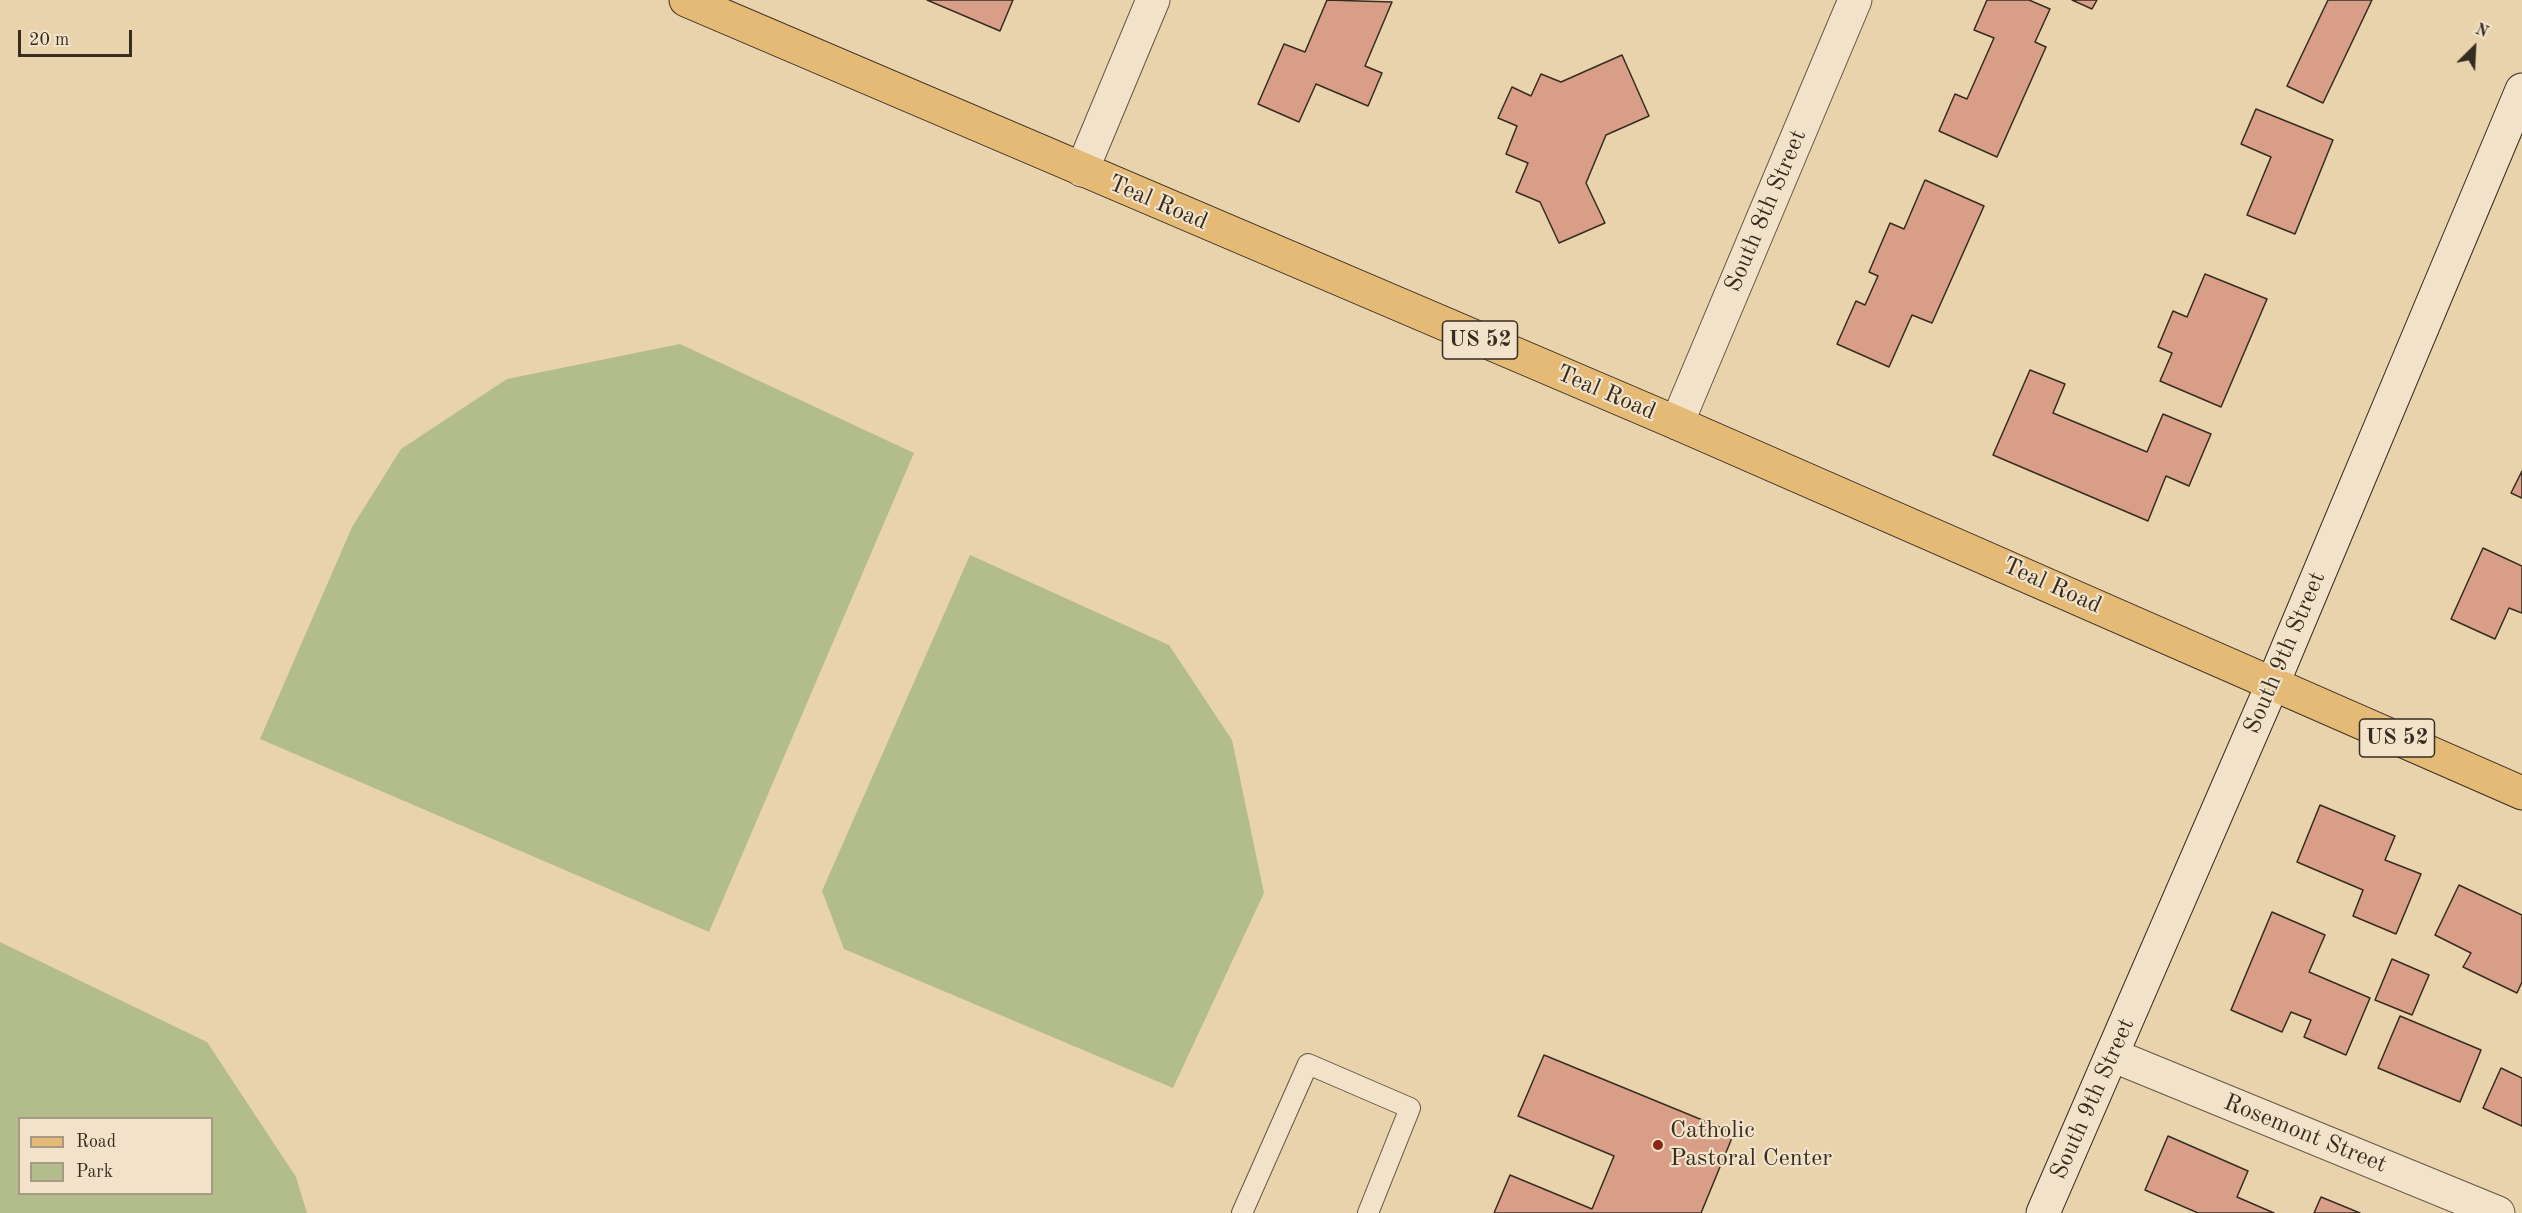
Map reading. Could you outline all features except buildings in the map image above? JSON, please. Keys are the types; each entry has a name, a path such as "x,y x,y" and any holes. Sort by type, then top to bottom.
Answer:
{"main road":[{"name":"Teal Road","path":"686,0 1677,423 2522,793"}],"street":[{"path":"1082,170 1153,0"},
{"name":"South 8th Street","path":"1677,423 1855,0"},
{"name":"South 9th Street","path":"2043,1213 2273,683 2522,90"},
{"name":"Rosemont Street","path":"2112,1055 2498,1213"}],"lane":[{"path":"1242,1213 1308,1065 1410,1108 1368,1213"}],"green space":[{"path":"680,344 914,453 709,932 260,739 352,527 401,449 507,379"},
{"path":"970,555 1169,645 1232,740 1264,893 1173,1088 844,949 822,891"},
{"path":"0,942 207,1042 296,1177 307,1213 0,1213"}],"place":[{"name":"Catholic Pastoral Center","path":"1658,1145"}]}
